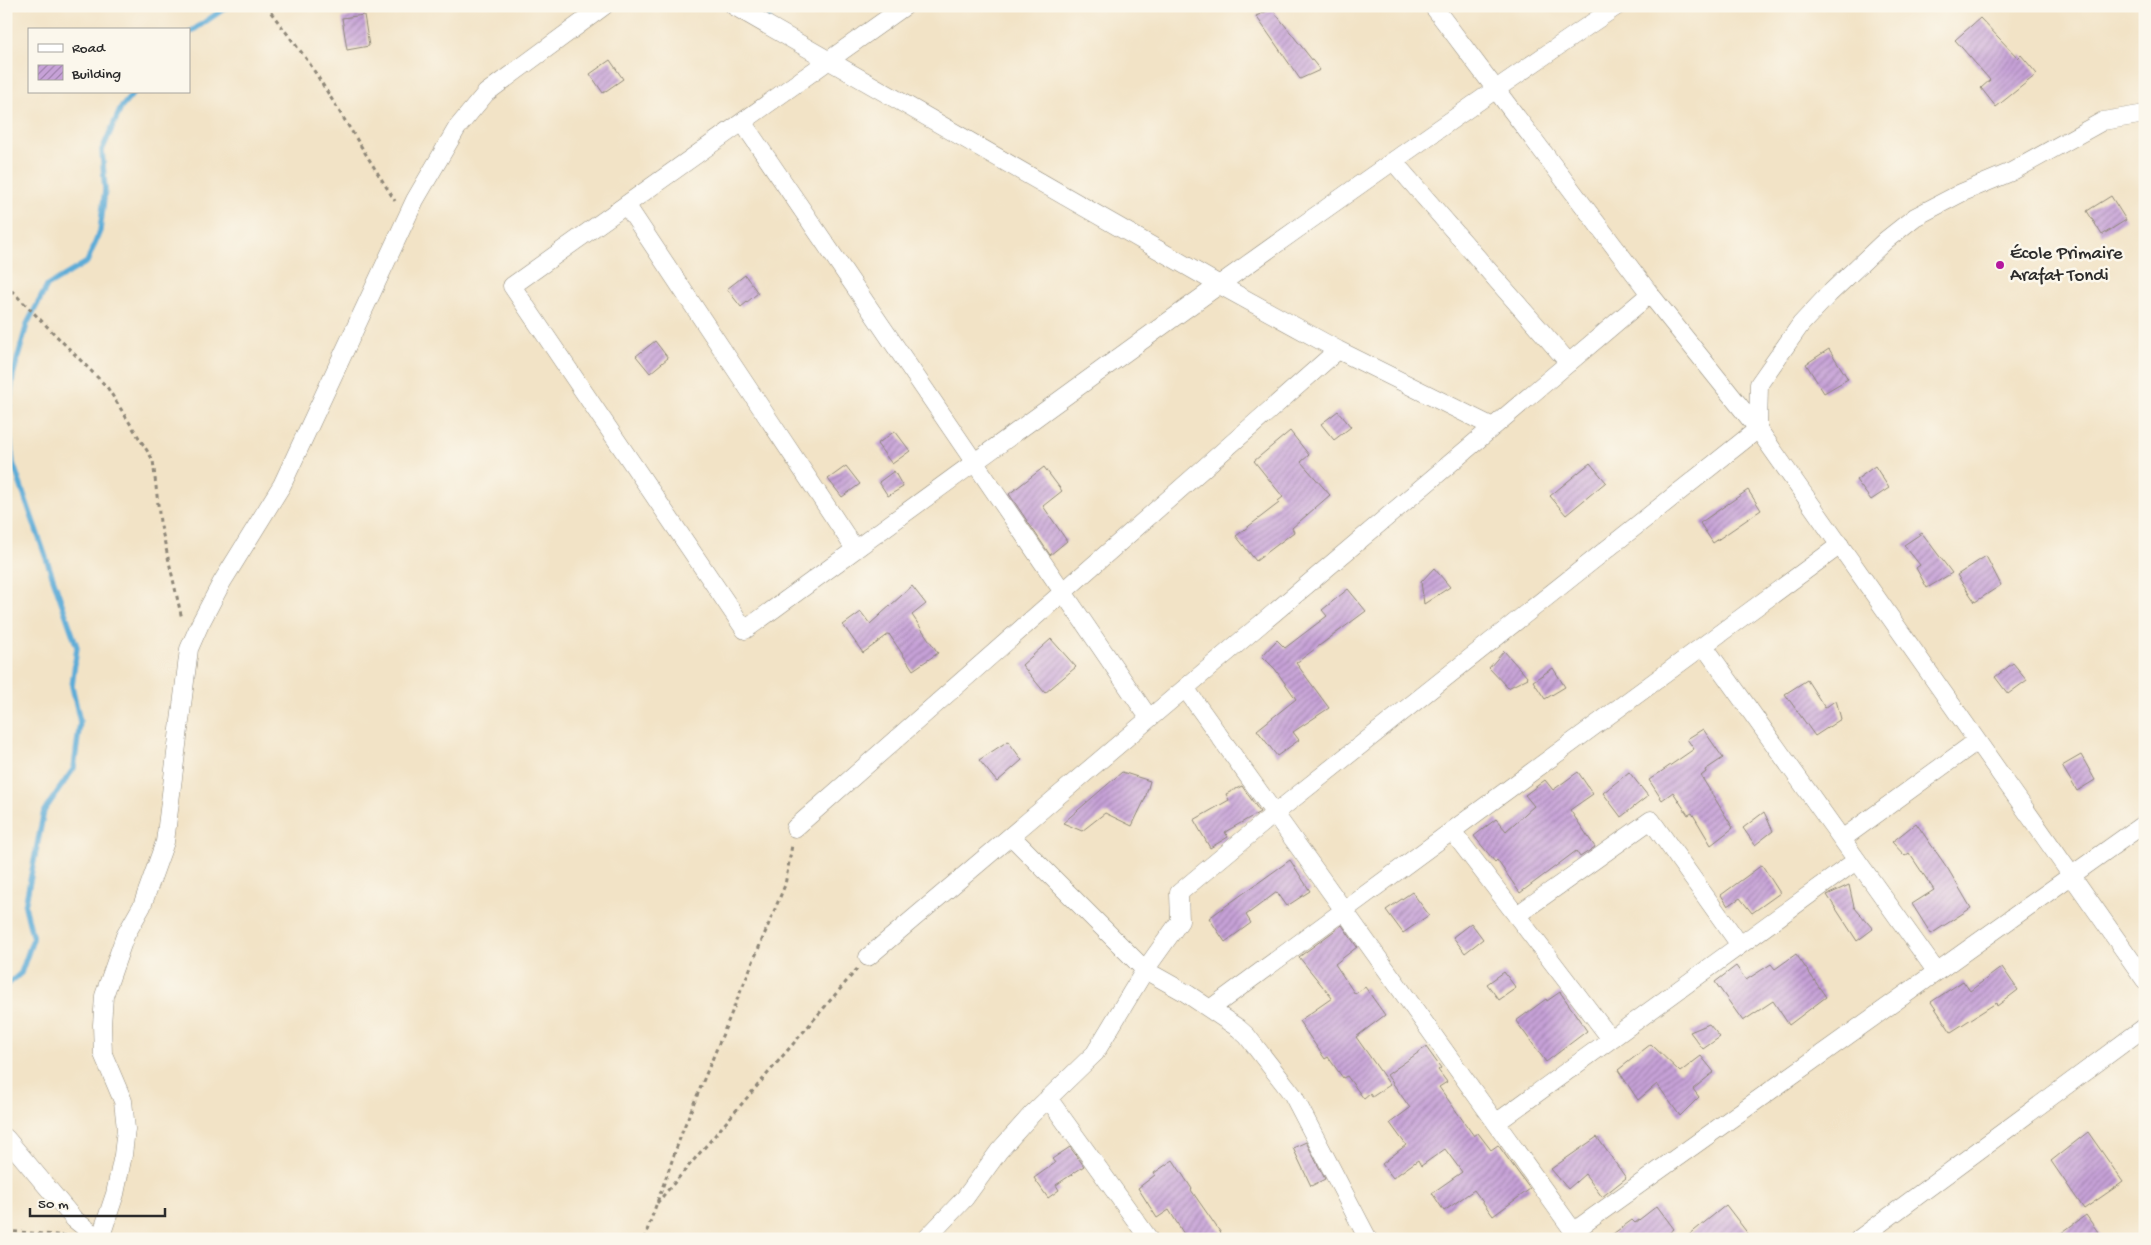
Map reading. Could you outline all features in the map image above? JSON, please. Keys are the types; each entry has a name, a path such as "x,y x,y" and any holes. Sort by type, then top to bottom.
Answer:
{"street":[{"path":"6,1138 14,1150 74,1219 99,1239 115,1194 126,1128 123,1101 103,1054 104,996 125,936 142,906 165,842 189,649 222,582 282,486 406,218 457,128 486,93 604,6"},
{"path":"734,6 1218,284 1338,350 1493,427"},
{"path":"905,6 627,206 512,286 745,630 1218,284 1495,89 1617,6"},
{"path":"1433,6 1650,294 1758,429 2145,980"},
{"path":"1758,429 1759,384 1801,324 1829,294 1886,240 1915,216 1961,193 2010,172 2103,121 2145,114"},
{"path":"743,122 1149,718"},
{"path":"1393,161 1569,363"},
{"path":"627,206 856,549"},
{"path":"868,957 1650,294"},
{"path":"796,828 1338,350"},
{"path":"926,1239 943,1232 964,1198 998,1151 1048,1098 1095,1053 1145,970 1180,921 1179,893 1274,814 1758,429"},
{"path":"1210,1009 1840,546"},
{"path":"1704,646 1936,971"},
{"path":"1185,688 1576,1235 1936,971 2145,823"},
{"path":"1842,839 1977,741"},
{"path":"1517,915 1651,820 1740,945"},
{"path":"1452,831 1611,1039"},
{"path":"1011,836 1145,970 1210,1009 1247,1036 1293,1095 1368,1239"},
{"path":"1496,1123 1857,860"},
{"path":"1859,1239 2145,1026"},
{"path":"1048,1098 1149,1239"}],"path":[{"path":"266,6 308,61 406,218"},
{"path":"6,285 107,387 153,460 160,522 183,622"},
{"path":"644,1239 684,1127 785,885 796,828"},
{"path":"656,1205 868,957"},
{"path":"6,1231 75,1237"}],"building":[{"path":"1272,9 1320,70 1300,79 1256,16"},
{"path":"364,15 369,46 347,50 342,18"},
{"path":"1980,18 2018,58 2021,55 2037,74 1996,107 1981,88 1990,80 1955,40"},
{"path":"610,60 623,79 603,93 590,74"},
{"path":"2111,196 2126,220 2102,235 2087,211"},
{"path":"745,275 758,293 741,307 727,289"},
{"path":"655,341 668,358 650,373 636,356"},
{"path":"1829,349 1848,379 1824,393 1806,364"},
{"path":"1338,411 1351,427 1334,440 1321,424"},
{"path":"895,431 910,451 892,464 877,444"},
{"path":"1290,431 1309,455 1301,462 1330,495 1292,528 1294,532 1256,561 1236,536 1279,503 1278,501 1283,497 1254,461"},
{"path":"1590,463 1606,482 1566,515 1550,496"},
{"path":"846,466 860,484 842,497 828,479"},
{"path":"1875,466 1889,488 1871,500 1856,480"},
{"path":"1044,467 1062,491 1043,506 1067,541 1050,555 1009,494"},
{"path":"894,471 903,487 888,496 879,482"},
{"path":"1748,490 1761,510 1713,543 1700,523"},
{"path":"1922,533 1952,573 1927,588 1916,568 1920,565 1904,545"},
{"path":"1986,556 2001,585 1975,602 1957,575"},
{"path":"1434,568 1450,587 1424,604 1421,582"},
{"path":"912,586 926,604 912,615 938,653 913,670 889,634 863,653 843,625 861,612 870,624"},
{"path":"1348,589 1366,611 1296,663 1329,708 1293,732 1299,740 1277,756 1257,730 1296,699 1275,669 1262,656 1277,640 1285,648 1327,616 1322,610"},
{"path":"1051,639 1076,667 1045,693 1022,665"},
{"path":"1504,651 1528,678 1508,688 1489,668"},
{"path":"2013,663 2027,680 2008,694 1995,677"},
{"path":"1553,668 1565,687 1545,699 1533,681"},
{"path":"1807,680 1825,708 1836,700 1841,719 1815,736 1785,694"},
{"path":"1703,729 1723,758 1705,770 1706,772 1701,776 1733,828 1711,845 1692,813 1688,815 1673,792 1662,800 1649,780 1694,749 1687,739"},
{"path":"1008,741 1022,760 997,782 979,760"},
{"path":"2081,755 2095,780 2077,791 2062,766"},
{"path":"1122,772 1150,781 1145,799 1132,826 1105,813 1082,831 1063,823"},
{"path":"1578,772 1593,794 1570,810 1595,847 1580,857 1576,851 1520,893 1497,860 1495,862 1474,836 1496,819 1506,831 1534,806 1525,795 1545,780 1553,790"},
{"path":"1629,772 1648,796 1621,817 1603,793"},
{"path":"1242,786 1260,812 1225,832 1228,837 1210,848 1194,820 1229,800 1226,794"},
{"path":"1764,812 1773,831 1755,845 1743,828"},
{"path":"1916,823 1948,869 1971,908 1931,934 1912,904 1934,890 1909,853 1905,856 1892,842"},
{"path":"1290,860 1310,891 1287,906 1277,892 1246,915 1251,923 1225,942 1209,918"},
{"path":"1762,865 1780,893 1752,913 1740,898 1728,906 1721,895"},
{"path":"1849,885 1854,907 1873,929 1857,941 1827,895"},
{"path":"1412,892 1429,915 1403,933 1386,910"},
{"path":"1471,923 1483,939 1465,953 1453,937"},
{"path":"1342,925 1357,947 1335,964 1355,994 1365,987 1385,1015 1356,1037 1390,1085 1372,1097 1370,1094 1364,1099 1347,1076 1343,1078 1328,1057 1325,1059 1299,1021 1332,998 1299,957"},
{"path":"1796,954 1826,997 1789,1025 1773,1001 1743,1021 1715,982 1736,966 1746,980 1771,964 1775,969"},
{"path":"2002,967 2018,990 1997,1006 1996,1003 1951,1032 1931,1002 1963,981 1970,991"},
{"path":"1504,972 1516,988 1499,1000 1487,984"},
{"path":"1560,992 1587,1031 1546,1062 1516,1021 1546,999 1547,1001"},
{"path":"1709,1024 1720,1037 1703,1049 1690,1032"},
{"path":"1651,1044 1680,1072 1701,1056 1714,1072 1693,1089 1699,1097 1680,1116 1657,1084 1638,1100 1618,1070"},
{"path":"1426,1047 1441,1068 1438,1070 1447,1082 1439,1087 1474,1136 1478,1133 1491,1150 1498,1145 1530,1189 1493,1216 1474,1190 1444,1211 1432,1193 1462,1172 1445,1149 1421,1166 1418,1160 1393,1178 1382,1164 1406,1145 1390,1123 1410,1108 1387,1075"},
{"path":"2088,1132 2123,1182 2084,1209 2051,1161"},
{"path":"1597,1137 1626,1178 1602,1197 1585,1174 1568,1189 1551,1169"},
{"path":"1306,1142 1325,1179 1311,1186 1293,1148"},
{"path":"1070,1147 1084,1166 1056,1185 1059,1190 1048,1198 1034,1178 1055,1163 1052,1159"},
{"path":"1173,1160 1225,1239 1187,1239 1169,1210 1157,1218 1138,1188 1155,1175 1154,1173"},
{"path":"1726,1205 1752,1239 1684,1239"},
{"path":"1657,1206 1674,1229 1661,1239 1606,1239 1632,1220 1635,1223"},
{"path":"2086,1215 2103,1239 2053,1239"}],"waterway":[{"path":"190,32 228,6"},
{"path":"764,6 770,21"},
{"path":"6,986 21,973 33,939 25,906 44,811 74,768 80,722 72,686 77,647 13,463 8,419 13,375 27,324 47,286 87,262 100,231 105,190 102,150 121,108 134,92"}],"place":[{"name":"École Primaire Arafat Tondi","path":"2000,265"}]}
